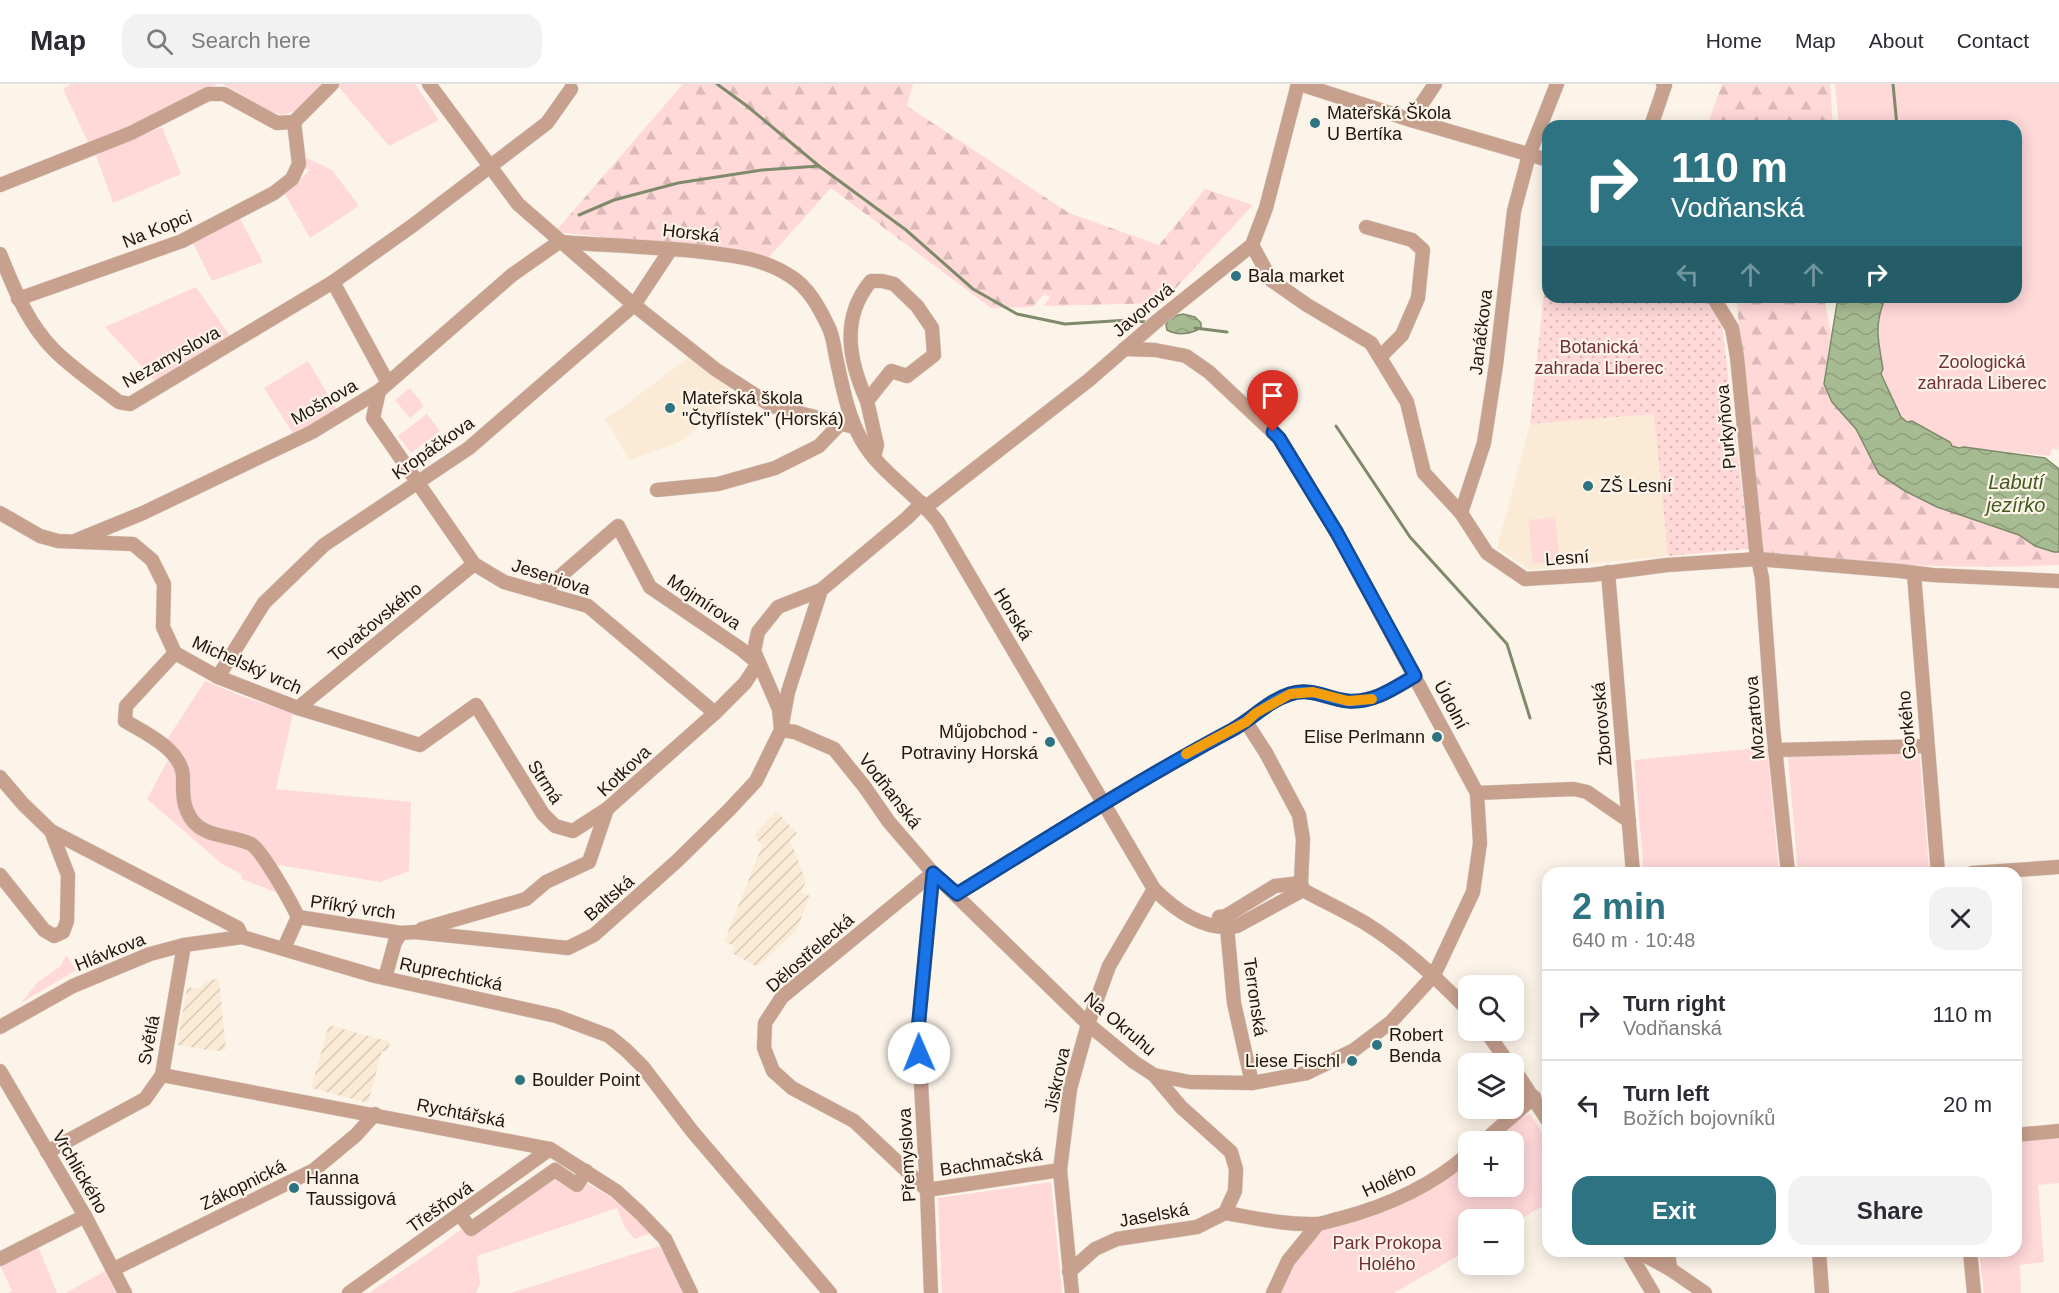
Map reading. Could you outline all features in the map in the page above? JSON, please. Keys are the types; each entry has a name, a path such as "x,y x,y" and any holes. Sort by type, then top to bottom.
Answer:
{"street":[{"path":"0,185 131,133 208,94 224,94 277,123 294,122 332,84"},
{"path":"429,84 518,204 634,305 715,369 772,406 854,427"},
{"path":"1252,245 1266,208 1299,84 1542,158"},
{"path":"1411,120 1435,84"},
{"name":"Janáčkova","path":"1543,120 1557,84"},
{"path":"1653,120 1665,85 1663,84"},
{"name":"Nezamyslova","path":"18,299 53,350 119,402 130,404 333,282 490,168 547,123 571,89"},
{"name":"Na Kopci","path":"18,299 182,241 274,193 292,179 299,164 294,122"},
{"name":"Janáčkova","path":"1461,513 1484,443 1496,365 1514,211 1529,155 1542,122"},
{"path":"1366,227 1412,240 1423,250 1418,298 1402,335 1380,357"},
{"name":"Horská","path":"559,242 742,256 766,263 791,276 805,288 830,329 844,394 854,427 862,442 938,522 1104,803"},
{"name":"Mošnova","path":"74,541 128,519 312,432 384,387 512,275 559,242"},
{"name":"Javorová","path":"924,505 1005,447 1252,245"},
{"name":"Lesní","path":"1252,245 1270,280 1371,343 1407,402 1424,473 1461,513 1487,553 1525,579 1667,565 1758,559 1914,574 2059,581"},
{"name":"Kropáčkova","path":"218,676 264,603 324,545 469,448 634,305 671,249"},
{"path":"0,254 18,299"},
{"path":"867,402 891,371 907,376 934,355 932,328 917,306 894,284 882,281 871,281 865,288 850,325 851,347 857,378 867,402 878,445 874,457"},
{"path":"333,282 384,387"},
{"name":"Purkyňova","path":"1717,303 1732,328 1737,357 1758,559"},
{"name":"Údolní","path":"1124,349 1155,350 1186,356 1209,372 1279,438 1337,533 1477,793"},
{"name":"Jeseniova","path":"384,387 373,418 474,564 504,582 588,606 715,713"},
{"path":"657,490 718,484 775,468 819,446 840,424"},
{"path":"781,730 779,709 754,651 758,632 778,607 821,590 924,505"},
{"path":"0,513 40,536 58,541 133,544 128,519"},
{"name":"Mojmírova","path":"541,593 618,526 650,587 758,663"},
{"name":"Michelský vrch","path":"133,544 152,560 164,584 163,627 175,653 218,676 298,708 420,746 476,705"},
{"name":"Mozartova","path":"1758,559 1762,578 1775,750 1787,867"},
{"name":"Tovačovského","path":"298,708 474,564"},
{"name":"Zborovská","path":"1608,572 1632,867"},
{"name":"Gorkého","path":"1914,574 1937,867"},
{"name":"Baltská","path":"408,932 568,948 594,935 677,861 756,781 781,730 788,692 821,590"},
{"name":"Příkrý vrch","path":"175,653 126,706 125,721 170,748 183,773 182,797 191,819 212,833 252,845 286,892 298,917 284,948"},
{"name":"Kotkova","path":"408,932 526,899 546,882 589,862 607,809 715,713 745,683 758,663"},
{"path":"957,894 1104,803 1246,722 1256,713 1290,694 1313,692 1348,701 1373,699 1415,676"},
{"name":"Strmá","path":"476,705 543,814 555,826 573,831 607,809"},
{"path":"1246,722 1266,753 1299,815 1303,839 1302,886"},
{"name":"Vodňanská","path":"781,730 795,732 834,749 889,822 933,873 957,894"},
{"path":"1775,750 1927,746"},
{"name":"Ruprechtická","path":"0,777 23,804 51,831 238,928 242,937 385,978 556,1016 609,1036 643,1067 692,1131 830,1293"},
{"path":"1477,793 1574,789 1587,792 1629,820"},
{"name":"Na Okruhu","path":"957,894 1088,1023 1134,1062 1154,1075 1190,1083 1252,1083 1306,1073 1354,1050 1391,1022 1434,975 1473,892 1480,843 1477,793"},
{"path":"1104,803 1154,889 1173,908 1195,919 1213,926 1227,922 1237,926 1302,886"},
{"path":"0,875 44,930 54,936 63,932 67,921 68,875 51,831"},
{"path":"2022,870 2059,867"},
{"name":"Přemyslova","path":"931,1293 918,1030 933,873"},
{"name":"Dělostřelecká","path":"927,1190 854,1122 792,1088 773,1071 764,1048 765,1023 782,997 933,873"},
{"path":"1302,886 1366,924 1401,949 1434,975 1458,1000"},
{"name":"Jiskrova","path":"1072,1293 1060,1170 1070,1089 1088,1023 1109,966 1154,889"},
{"name":"Příkrý vrch","path":"298,917 408,932"},
{"name":"Terronská","path":"1227,922 1234,1003 1252,1083"},
{"path":"385,978 394,942 408,932"},
{"name":"Hlávkova","path":"0,1027 73,986 150,954 184,945 242,937"},
{"name":"Světlá","path":"47,1152 145,1099 162,1074 184,945"},
{"name":"Vrchlického","path":"0,1071 85,1216 125,1293"},
{"name":"Rychtářská","path":"162,1074 550,1149 616,1191 640,1212 665,1239 691,1293"},
{"path":"1154,1075 1181,1107 1231,1152 1236,1169 1235,1191 1225,1213"},
{"path":"1524,1083 1542,1111"},
{"path":"1495,1131 1534,1097"},
{"name":"Zákopnická","path":"114,1269 314,1170 356,1135 375,1114"},
{"path":"2022,1134 2059,1131"},
{"name":"Třešňová","path":"349,1293 550,1149"},
{"name":"Holého","path":"1225,1213 1271,1221 1318,1224 1366,1211 1419,1187 1458,1163"},
{"path":"460,1215 471,1229 555,1170 577,1185 586,1172"},
{"name":"Bachmačská","path":"927,1190 1060,1170"},
{"name":"Jaselská","path":"1069,1272 1095,1249 1117,1239 1197,1227 1225,1213"},
{"path":"0,1259 85,1216"},
{"path":"1273,1293 1288,1261 1318,1224"},
{"path":"1632,1257 1653,1293"},
{"path":"1647,1257 1670,1269 1705,1293"},
{"path":"1669,1257 1670,1269"},
{"path":"1819,1257 1822,1293"},
{"path":"1971,1257 1974,1293"}],"shaded area":[{"name":"Mateřská škola \"Čtyřlístek\" (Horská)","path":"690,356 734,384 717,409 684,440 629,461 604,419"},
{"name":"ZŠ Lesní","path":"1654,414 1668,556 1530,570 1497,548 1530,424"},
{"path":"776,811 797,833 790,840 806,881 801,892 810,896 796,931 757,967 732,953 735,946 724,942 762,846 754,835"},
{"path":"219,979 226,1050 215,1051 177,1045 187,987 197,989 209,980"},
{"path":"329,1025 390,1042 387,1052 382,1051 368,1103 311,1088"}],"green space":[{"path":"71,84 218,84 92,143 88,142 63,89"},
{"path":"223,84 322,84 295,111 282,115 269,111"},
{"path":"341,84 415,84 439,120 389,146 338,86"},
{"path":"683,84 913,84 907,106 1069,213 1159,245 1205,189 1253,205 1162,303 1043,306 1050,298 1045,293 1033,307 991,308 831,188 768,258 703,247 555,232"},
{"path":"1722,84 1830,84 1833,120 1709,120"},
{"name":"Zoologická zahrada Liberec","path":"1835,84 2059,84 2059,446 2058,450 2052,448 2050,456 1964,447 1960,449 1951,446 1950,442 1901,417 1881,373 1883,369 1878,329 1883,304 1881,303 2022,303 2022,120 1838,120"},
{"path":"162,127 181,174 113,203 96,155"},
{"path":"307,158 332,170 359,206 310,238 285,194 310,170 304,168"},
{"path":"240,219 263,262 212,281 193,243"},
{"path":"196,287 230,336 155,381 105,327"},
{"name":"Botanická zahrada Liberec","path":"1543,303 1708,303 1722,325 1749,549 1668,556 1654,414 1530,424"},
{"path":"1737,303 1825,303 1831,334 1824,384 1832,402 1856,429 1879,474 1905,491 1937,507 2019,535 2035,546 2059,552 2059,565 1950,566 1770,557 1762,548"},
{"path":"308,361 337,410 294,435 264,388"},
{"path":"410,388 424,406 410,418 395,400"},
{"path":"427,414 440,431 411,453 398,436"},
{"path":"1555,517 1560,561 1533,564 1528,520"},
{"path":"205,681 293,713 276,789 411,802 409,871 380,882 272,864 198,819 188,802 188,769 184,755 166,741"},
{"path":"1767,747 1778,867 1643,867 1634,760"},
{"path":"1919,747 1929,867 1797,867 1788,757"},
{"path":"170,756 177,766 189,819 255,852 285,896 242,879 241,874 222,864 147,799"},
{"path":"66,955 76,970 21,1003 37,983 61,966"},
{"name":"Park Prokopa Holého","path":"1530,1114 1542,1133 1542,1207 1524,1217 1524,1209 1458,1209 1458,1256 1394,1293 1278,1293 1288,1267 1317,1230 1374,1216 1458,1166 1458,1197 1524,1197 1524,1131 1504,1131 1519,1119 1524,1119 1524,1116"},
{"path":"2059,1136 2059,1183 2038,1185 2044,1262 2020,1265 2021,1293 1984,1293 1980,1257 2022,1257 2022,1140"},
{"path":"552,1163 614,1199 651,1233 635,1239 625,1228 617,1208 477,1256 480,1284 476,1293 369,1293 433,1250"},
{"path":"1051,1182 1062,1293 942,1293 938,1198"},
{"path":"37,1244 57,1293 8,1293 12,1291 0,1265"},
{"path":"659,1246 676,1275 682,1293 511,1293"},
{"path":"105,1271 116,1293 66,1293"}],"water":[{"name":"Labutí jezírko","path":"1837,303 1883,304 1878,329 1883,369 1881,374 1901,417 1950,442 1952,446 2045,458 2059,469 2059,552 2035,546 2019,535 1937,507 1905,491 1879,474 1856,429 1832,402 1824,384"},
{"path":"1183,314 1195,317 1201,323 1201,328 1184,333 1167,330 1166,325 1170,317"}],"waterway":[{"path":"717,84 819,166 906,230 973,289 1017,314 1065,324 1129,320 1145,322"},
{"path":"1893,84 1896,120"},
{"path":"579,215 614,200 678,183 762,170 819,166"},
{"path":"1195,328 1227,332"},
{"path":"1336,426 1410,537 1507,644 1530,718"}],"slow traffic":[{"path":"1186,754 1246,722 1256,713 1290,694 1313,692 1348,701 1372,699"}],"place":[{"name":"Mateřská Škola U Bertíka","path":"1315,123"},
{"name":"Bala market","path":"1236,276"},
{"name":"Mateřská škola \"Čtyřlístek\" (Horská)","path":"670,408"},
{"name":"ZŠ Lesní","path":"1588,486"},
{"name":"Elise Perlmann","path":"1437,737"},
{"name":"Můjobchod - Potraviny Horská","path":"1050,742"},
{"name":"Robert Benda","path":"1377,1045"},
{"name":"Liese Fischl","path":"1352,1061"},
{"name":"Boulder Point","path":"520,1080"},
{"name":"Hanna Taussigová","path":"294,1188"}],"route":[{"path":"919,1053 918,1030 933,873 957,894 1183,756 1246,722 1256,713 1290,694 1313,692 1348,701 1373,699 1415,676 1337,533 1300,470 1273,432"}]}
